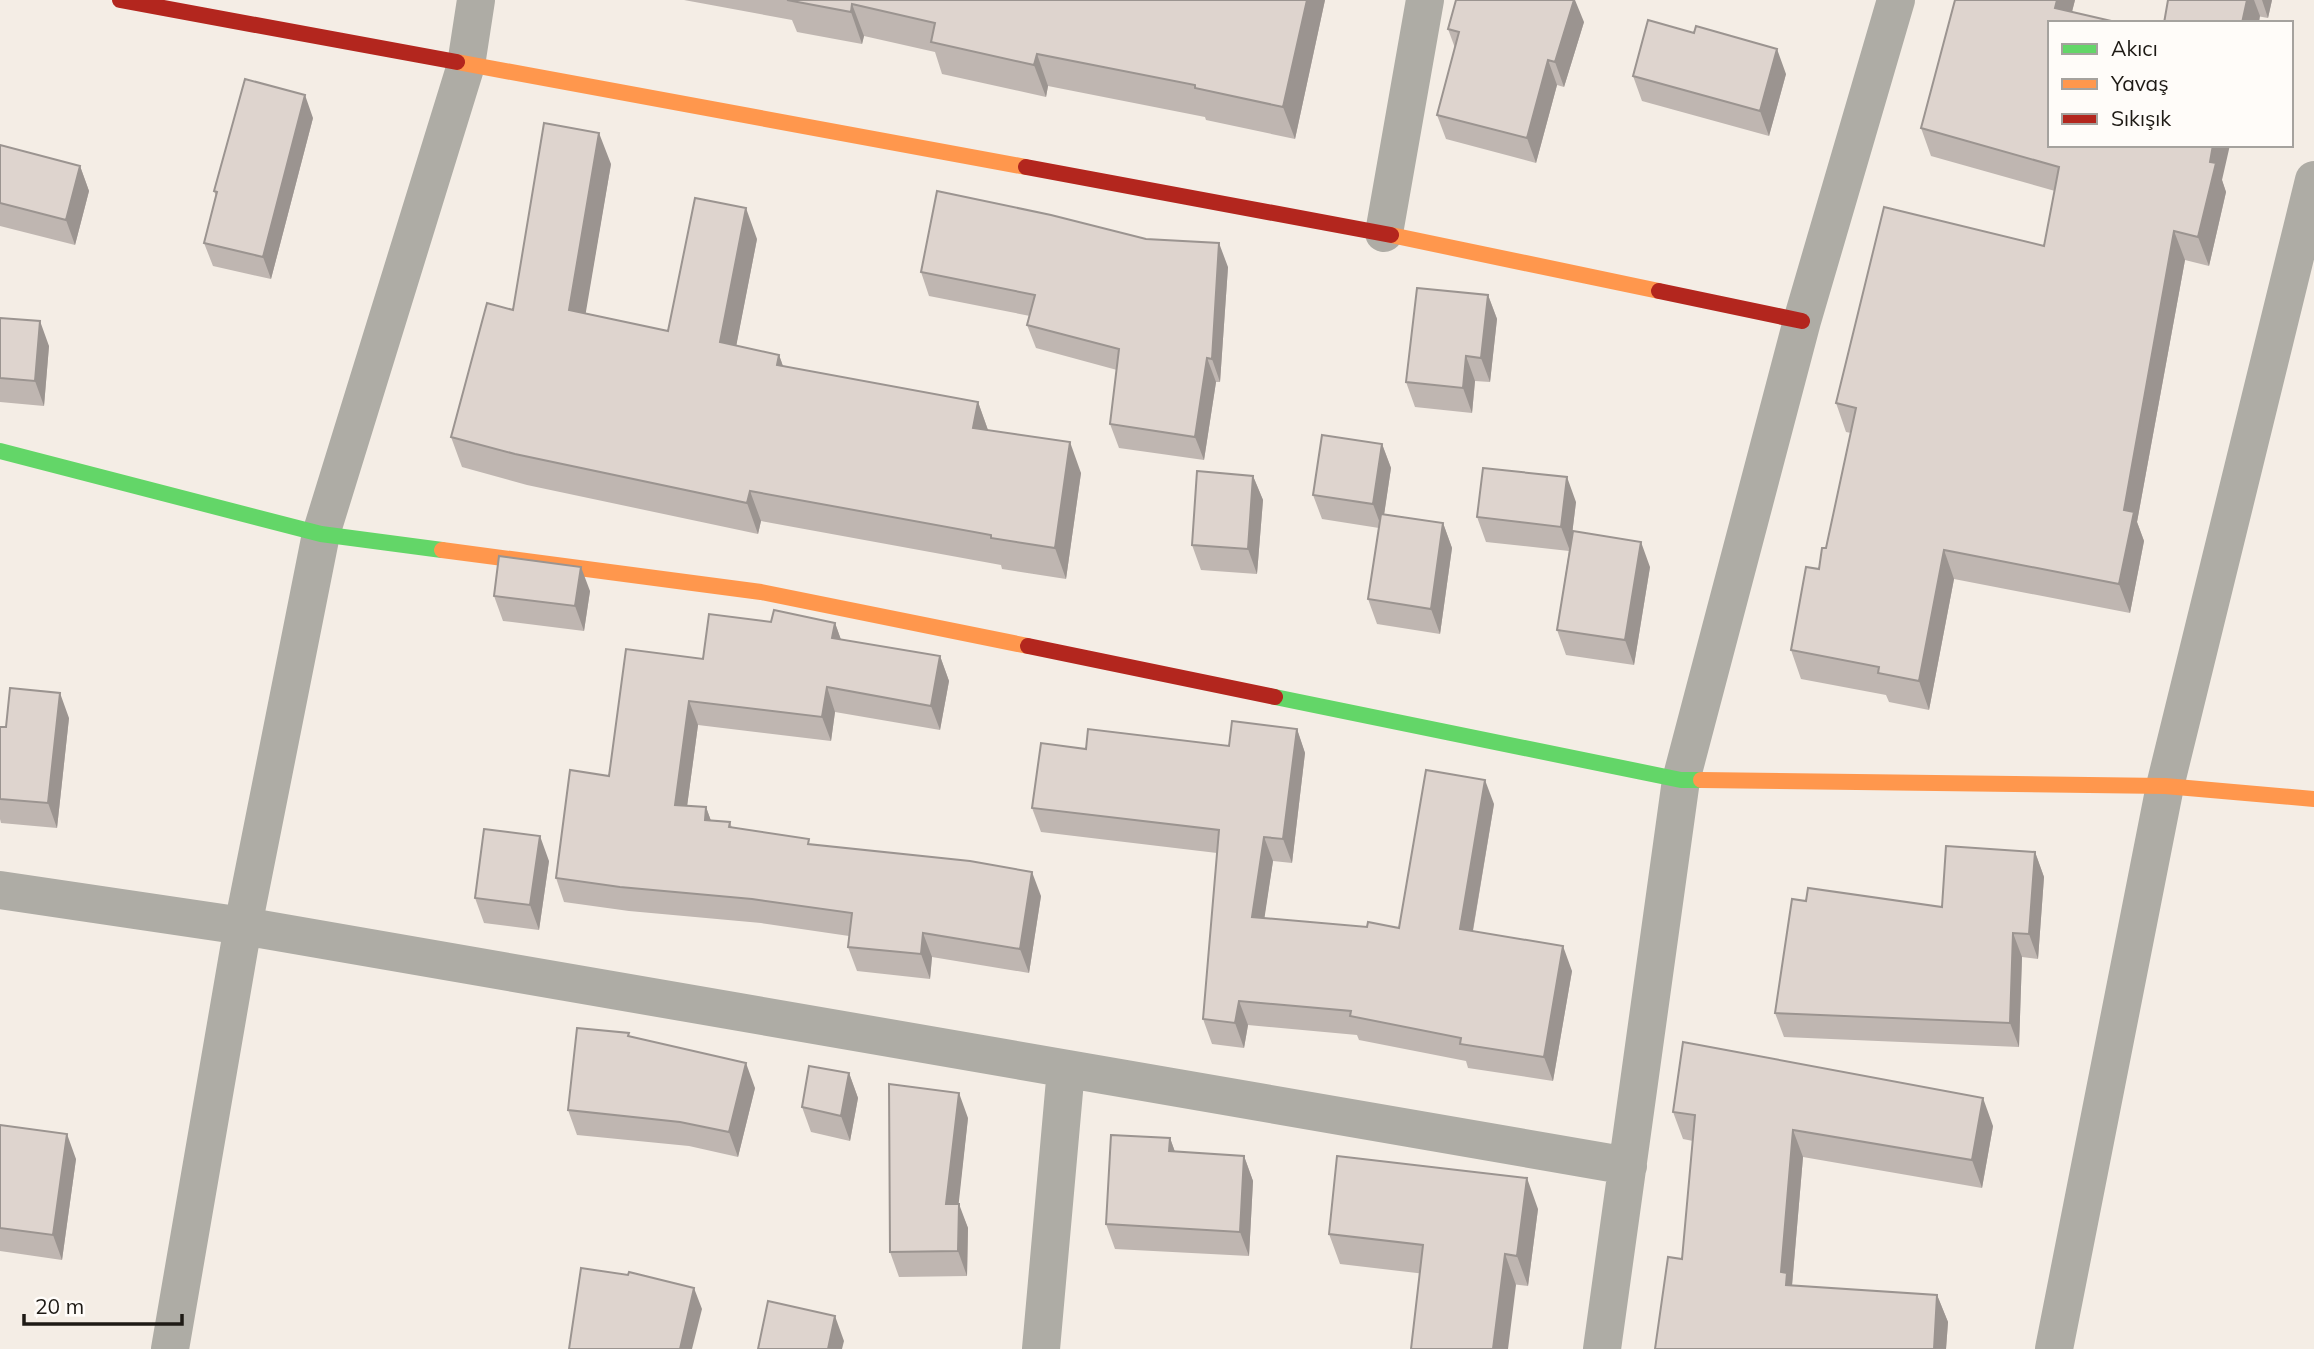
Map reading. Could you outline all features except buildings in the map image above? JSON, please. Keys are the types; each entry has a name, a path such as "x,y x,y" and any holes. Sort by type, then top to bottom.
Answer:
{"street":[{"path":"120,0 1384,233 1802,321"},
{"path":"170,1349 243,926 321,534 466,65 476,0"},
{"path":"1384,233 1424,0"},
{"path":"1602,1349 1682,780 1802,321 1896,0"},
{"path":"2054,1349 2165,786 2314,180"},
{"path":"0,451 321,534 761,592 1682,780 2165,786 2314,799"},
{"path":"0,890 243,926 1628,1166"},
{"path":"1041,1349 1066,1069"}],"traffic: fast":[{"path":"0,451 321,534 442,550"},
{"path":"1275,697 1681,780 1701,780"}],"traffic: slow":[{"path":"457,62 1026,167"},
{"path":"1391,235 1659,291"},
{"path":"442,550 761,592 1028,646"},
{"path":"1701,780 2165,786 2314,799"}],"traffic: jam":[{"path":"120,0 457,62"},
{"path":"1026,167 1391,235"},
{"path":"1659,291 1802,321"},
{"path":"1028,646 1275,697"}]}
